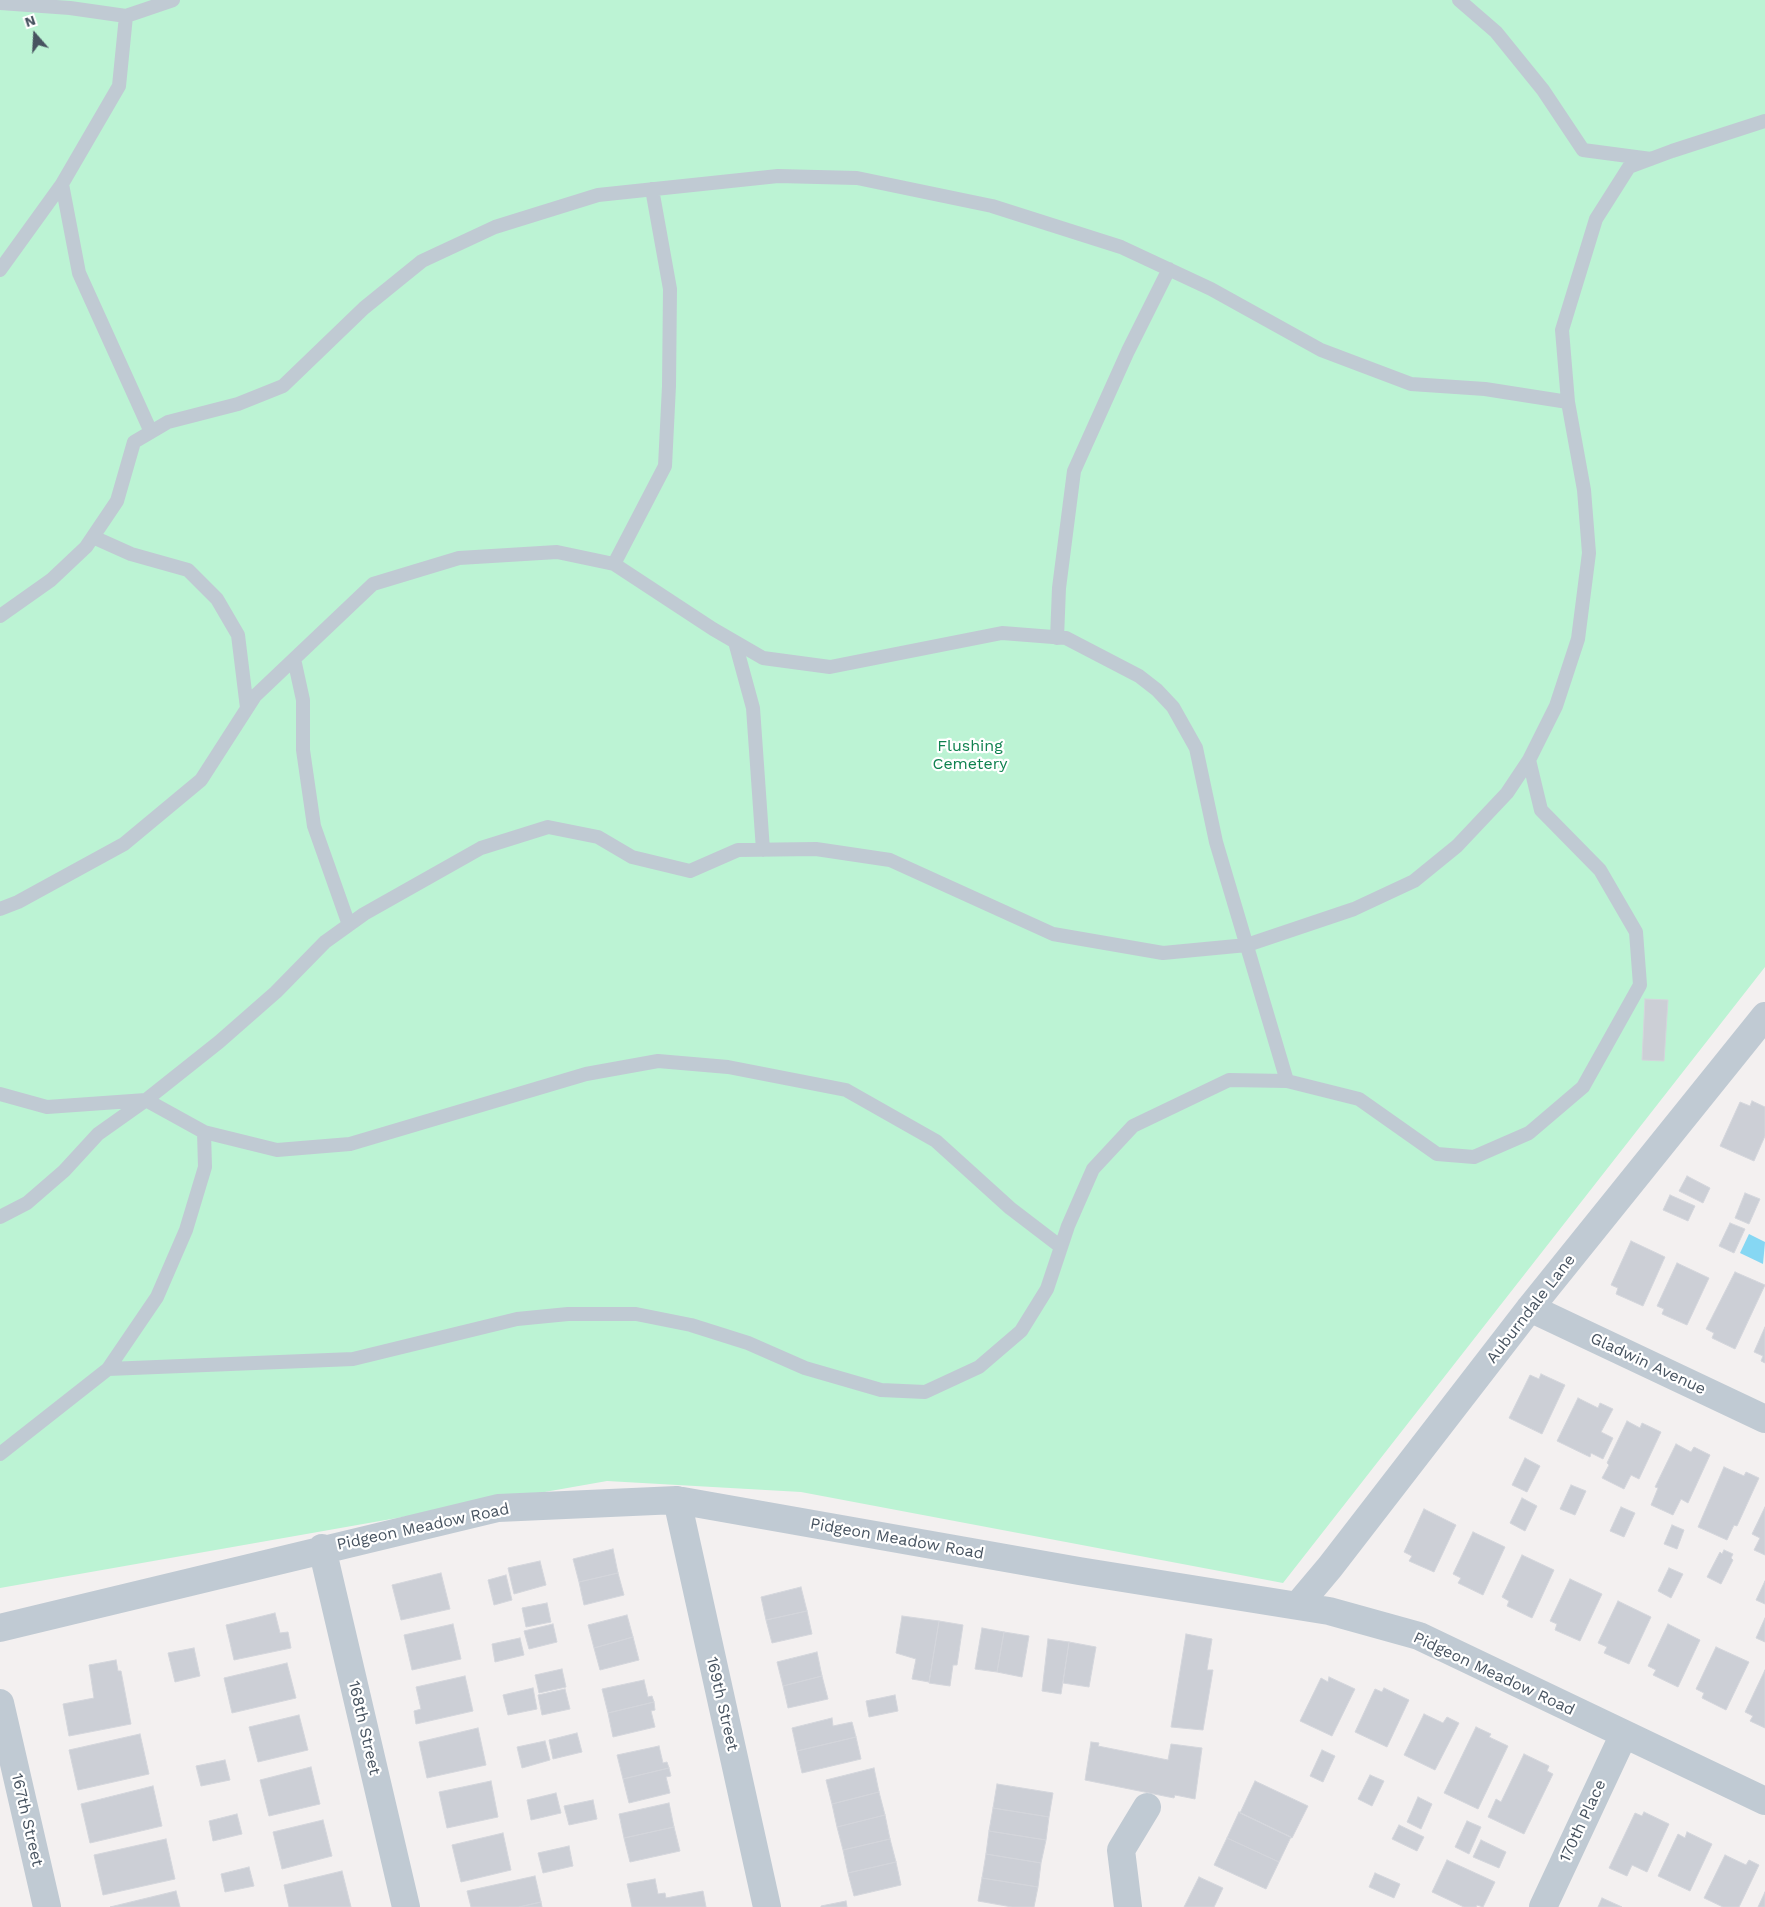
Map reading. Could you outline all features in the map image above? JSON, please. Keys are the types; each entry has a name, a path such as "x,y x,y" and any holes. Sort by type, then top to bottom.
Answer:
{"street":[{"name":"Auburndale Lane","path":"1298,1605 1330,1568 1530,1308 1756,1043 1765,1016"},
{"name":"Gladwin Avenue","path":"1530,1308 1765,1419"},
{"name":"Pidgeon Meadow Road","path":"0,1628 322,1548 498,1508 677,1500 1079,1570 1298,1605 1419,1636 1765,1801"},
{"name":"169th Street","path":"677,1500 767,1907"},
{"name":"168th Street","path":"322,1548 406,1907"},
{"name":"167th Street","path":"0,1703 47,1907"},
{"name":"170th Place","path":"1543,1907 1624,1734"},
{"path":"1128,1907 1121,1850 1147,1807"}],"lane":[{"path":"0,3 70,8 126,16 173,0"},
{"path":"1459,0 1496,32 1543,90 1583,150 1652,159"},
{"path":"0,270 62,184 119,86 126,16"},
{"path":"0,1218 27,1203 64,1171 98,1134 146,1100 262,1005 325,942 425,878 481,848 548,827 598,837 632,857 690,871 738,850 816,849 890,860 1053,934 1163,953 1247,945 1354,909 1414,882 1457,846 1476,826 1506,793 1529,760 1556,706 1578,639 1588,554 1584,490 1568,402 1562,330 1596,219 1629,168 1765,121"},
{"path":"0,616 51,580 86,547 117,501 134,442 168,422 238,404 283,386 364,308 422,261 495,227 598,195 778,176 857,178 992,206 1121,248 1211,289 1321,350 1411,384 1485,388 1568,402"},
{"path":"62,184 79,273 151,432"},
{"path":"614,564 665,466 669,386 670,289 652,189"},
{"path":"1057,638 1059,588 1074,471 1128,351 1169,269"},
{"path":"93,537 131,554 188,570 218,598 238,635 247,708"},
{"path":"0,909 18,902 124,844 201,780 254,696 373,584 459,558 557,552 614,564 763,658 830,667 1002,633 1057,638 1074,643 1139,676 1162,696 1186,726 1200,763 1216,842 1287,1081"},
{"path":"735,642 753,708 763,850"},
{"path":"294,659 303,700 303,750 314,826 349,925"},
{"path":"108,1369 353,1359 517,1319 568,1314 636,1314 691,1325 748,1343 805,1368 881,1390 926,1392 979,1367 1021,1331 1047,1288 1061,1247 1093,1169 1133,1126 1230,1080 1287,1081 1359,1099 1437,1154 1474,1156 1529,1133 1584,1087 1640,985 1636,932 1600,870 1541,810 1529,760"},
{"path":"0,1094 47,1107 146,1100 204,1132 278,1150 350,1144 586,1074 658,1061 728,1067 846,1090 936,1141 1010,1208 1061,1247"},
{"path":"0,1454 108,1369 157,1297 186,1230 205,1167 204,1132"}],"green space":[{"name":"Flushing Cemetery","path":"0,0 1765,0 1765,967 1283,1583 801,1492 607,1481 0,1588"}],"water":[{"path":"1749,1234 1765,1242 1763,1264 1740,1253"}],"building":[{"path":"1645,999 1668,1000 1664,1061 1642,1060"},
{"path":"1752,1101 1765,1107 1765,1136 1754,1161 1720,1146 1740,1102 1750,1106"},
{"path":"1687,1176 1710,1188 1703,1203 1679,1191"},
{"path":"1745,1193 1760,1199 1749,1224 1735,1218"},
{"path":"1670,1195 1695,1206 1688,1221 1663,1210"},
{"path":"1730,1223 1745,1229 1734,1253 1719,1246"},
{"path":"1631,1241 1665,1257 1643,1306 1616,1294 1618,1288 1611,1285"},
{"path":"1677,1263 1709,1278 1687,1325 1662,1314 1664,1309 1657,1306"},
{"path":"1735,1272 1765,1285 1735,1349 1712,1338 1714,1333 1706,1329"},
{"path":"1765,1327 1765,1363 1761,1361 1763,1356 1754,1352"},
{"path":"1541,1374 1565,1385 1542,1434 1509,1418 1530,1375 1539,1379"},
{"path":"1578,1398 1598,1408 1600,1403 1613,1409 1601,1432 1613,1438 1603,1459 1591,1453 1590,1457 1557,1441"},
{"path":"1627,1421 1640,1428 1642,1423 1661,1432 1639,1479 1631,1475 1624,1489 1602,1478"},
{"path":"1676,1444 1691,1452 1694,1447 1710,1455 1688,1503 1681,1499 1673,1515 1651,1505 1658,1488 1655,1487"},
{"path":"1525,1458 1540,1466 1527,1492 1512,1485"},
{"path":"1724,1467 1744,1476 1746,1472 1759,1478 1737,1526 1734,1525 1727,1540 1698,1527"},
{"path":"1571,1485 1586,1491 1575,1515 1560,1509"},
{"path":"1522,1498 1537,1506 1525,1531 1510,1523"},
{"path":"1621,1507 1635,1513 1624,1537 1610,1531"},
{"path":"1765,1507 1765,1555 1754,1550 1760,1538 1752,1534"},
{"path":"1424,1509 1456,1525 1434,1572 1409,1561 1412,1556 1404,1552"},
{"path":"1672,1525 1684,1530 1677,1549 1664,1544"},
{"path":"1473,1532 1505,1547 1483,1595 1458,1583 1461,1578 1453,1574"},
{"path":"613,1549 618,1573 579,1582 573,1559"},
{"path":"1724,1550 1733,1554 1731,1558 1733,1560 1721,1584 1707,1577 1720,1552 1722,1554"},
{"path":"1522,1555 1554,1570 1532,1618 1507,1606 1509,1601 1502,1597"},
{"path":"540,1561 546,1585 514,1594 508,1568"},
{"path":"1669,1568 1683,1574 1671,1598 1658,1591"},
{"path":"441,1573 450,1609 401,1620 392,1585"},
{"path":"618,1573 624,1595 584,1605 579,1582"},
{"path":"506,1575 512,1600 494,1605 488,1580"},
{"path":"1570,1579 1602,1594 1580,1641 1555,1630 1557,1624 1550,1621"},
{"path":"1765,1581 1765,1604 1756,1600"},
{"path":"801,1587 807,1611 766,1620 761,1597"},
{"path":"1618,1601 1651,1617 1629,1664 1604,1653 1607,1647 1598,1643"},
{"path":"547,1603 551,1622 526,1627 522,1608"},
{"path":"807,1611 812,1634 772,1643 766,1620"},
{"path":"275,1613 280,1633 288,1632 291,1648 234,1660 226,1625"},
{"path":"627,1615 633,1637 594,1648 588,1625"},
{"path":"902,1616 939,1621 929,1682 912,1679 916,1659 896,1653"},
{"path":"1765,1618 1765,1642 1756,1638"},
{"path":"939,1621 963,1625 957,1665 953,1665 950,1686 929,1683"},
{"path":"453,1624 461,1659 412,1670 404,1635"},
{"path":"553,1624 557,1642 529,1649 524,1631"},
{"path":"1668,1624 1700,1640 1678,1687 1653,1675 1656,1670 1648,1666"},
{"path":"982,1628 1004,1632 997,1672 975,1669"},
{"path":"1004,1632 1029,1636 1022,1677 997,1672"},
{"path":"1186,1634 1212,1639 1207,1670 1213,1670 1203,1730 1171,1727"},
{"path":"633,1637 639,1660 600,1670 594,1648"},
{"path":"520,1638 524,1655 495,1662 492,1644"},
{"path":"1048,1639 1069,1642 1061,1694 1042,1691"},
{"path":"1069,1642 1096,1647 1089,1687 1063,1683"},
{"path":"1716,1647 1749,1662 1726,1710 1702,1698 1704,1693 1696,1689"},
{"path":"194,1648 200,1676 175,1682 168,1653"},
{"path":"817,1652 822,1676 783,1686 777,1662"},
{"path":"116,1660 118,1671 121,1671 131,1724 69,1736 63,1704 94,1698 89,1665"},
{"path":"287,1663 296,1698 232,1713 224,1678"},
{"path":"562,1669 566,1687 539,1693 535,1675"},
{"path":"1765,1670 1765,1728 1750,1721 1753,1716 1745,1712"},
{"path":"465,1676 473,1711 416,1724 414,1711 421,1709 416,1687"},
{"path":"822,1676 828,1699 788,1708 783,1686"},
{"path":"1329,1677 1355,1689 1332,1736 1300,1721 1321,1678 1328,1682"},
{"path":"644,1680 648,1697 652,1696 654,1702 608,1713 602,1689"},
{"path":"533,1688 537,1709 508,1715 503,1695"},
{"path":"1384,1688 1409,1700 1387,1747 1355,1732 1375,1689 1382,1692"},
{"path":"565,1689 570,1709 542,1715 538,1695"},
{"path":"895,1695 898,1711 869,1717 866,1701"},
{"path":"654,1702 655,1710 651,1711 655,1727 613,1737 608,1713"},
{"path":"1424,1714 1443,1723 1447,1717 1459,1723 1435,1770 1404,1755"},
{"path":"299,1715 308,1750 258,1762 249,1727"},
{"path":"832,1718 833,1726 852,1722 856,1737 797,1751 792,1728"},
{"path":"1476,1727 1491,1734 1489,1737 1508,1746 1478,1809 1444,1793"},
{"path":"478,1728 486,1765 427,1778 419,1742"},
{"path":"577,1733 582,1752 553,1759 549,1740"},
{"path":"140,1734 149,1774 78,1790 69,1750"},
{"path":"856,1737 861,1759 802,1773 797,1751"},
{"path":"545,1741 550,1760 522,1768 517,1747"},
{"path":"1091,1742 1099,1743 1098,1746 1168,1760 1171,1744 1202,1748 1195,1799 1175,1795 1174,1798 1085,1780"},
{"path":"659,1746 663,1763 667,1762 669,1768 623,1779 617,1755"},
{"path":"1322,1750 1335,1756 1323,1782 1310,1776"},
{"path":"1524,1754 1549,1766 1547,1771 1553,1774 1524,1834 1488,1817 1496,1799 1501,1802"},
{"path":"225,1760 230,1780 201,1786 196,1766"},
{"path":"311,1767 320,1804 269,1816 260,1780"},
{"path":"669,1768 671,1776 666,1777 670,1793 629,1803 623,1779"},
{"path":"874,1768 879,1792 832,1804 826,1780"},
{"path":"1370,1775 1384,1781 1372,1806 1358,1799"},
{"path":"491,1781 498,1817 447,1828 439,1792"},
{"path":"1255,1781 1308,1806 1292,1838 1240,1813"},
{"path":"997,1784 1053,1793 1049,1817 993,1808"},
{"path":"153,1786 162,1826 90,1843 81,1804"},
{"path":"879,1792 885,1815 837,1827 832,1804"},
{"path":"556,1793 561,1813 531,1820 527,1800"},
{"path":"1418,1797 1432,1804 1421,1829 1407,1822"},
{"path":"593,1800 597,1819 569,1825 564,1806"},
{"path":"669,1803 674,1827 624,1838 619,1814"},
{"path":"993,1808 1049,1817 1046,1840 989,1831"},
{"path":"1239,1812 1291,1837 1279,1862 1227,1838"},
{"path":"1644,1812 1669,1824 1647,1872 1632,1865 1627,1876 1609,1868 1635,1813 1642,1816"},
{"path":"237,1814 242,1834 213,1841 209,1821"},
{"path":"885,1815 890,1839 843,1850 837,1827"},
{"path":"323,1820 332,1856 282,1869 273,1832"},
{"path":"1467,1821 1481,1827 1469,1854 1455,1847"},
{"path":"1399,1825 1424,1837 1417,1851 1392,1839"},
{"path":"674,1827 680,1851 630,1862 624,1838"},
{"path":"989,1831 1046,1840 1041,1863 986,1854"},
{"path":"1687,1832 1712,1844 1690,1891 1658,1876 1678,1834 1685,1838"},
{"path":"503,1833 511,1870 461,1882 452,1845"},
{"path":"1227,1838 1279,1862 1266,1889 1214,1865"},
{"path":"166,1839 175,1879 103,1895 94,1855"},
{"path":"890,1839 896,1862 848,1873 843,1850"},
{"path":"1481,1840 1506,1852 1499,1868 1473,1857"},
{"path":"569,1846 573,1866 543,1873 538,1853"},
{"path":"986,1854 1041,1863 1038,1887 982,1878"},
{"path":"1725,1855 1746,1865 1749,1860 1759,1865 1739,1907 1723,1907 1704,1898"},
{"path":"1447,1860 1495,1882 1483,1907 1477,1905 1476,1907 1464,1907 1432,1892"},
{"path":"896,1862 901,1885 854,1896 848,1873"},
{"path":"249,1867 254,1886 225,1892 221,1874"},
{"path":"342,1871 351,1907 289,1907 284,1885"},
{"path":"1375,1873 1400,1884 1394,1898 1369,1887"},
{"path":"535,1876 541,1902 519,1907 471,1907 467,1891"},
{"path":"1199,1877 1223,1888 1214,1907 1184,1907"},
{"path":"982,1878 1038,1887 1034,1907 1012,1907 978,1901"},
{"path":"655,1879 658,1894 665,1893 666,1898 703,1891 706,1907 632,1907 627,1884"},
{"path":"176,1891 180,1907 110,1907"},
{"path":"1765,1892 1765,1907 1758,1907"},
{"path":"1602,1898 1622,1907 1598,1907"},
{"path":"846,1901 847,1907 821,1907 821,1906"},
{"path":"541,1902 542,1907 519,1907"}]}
